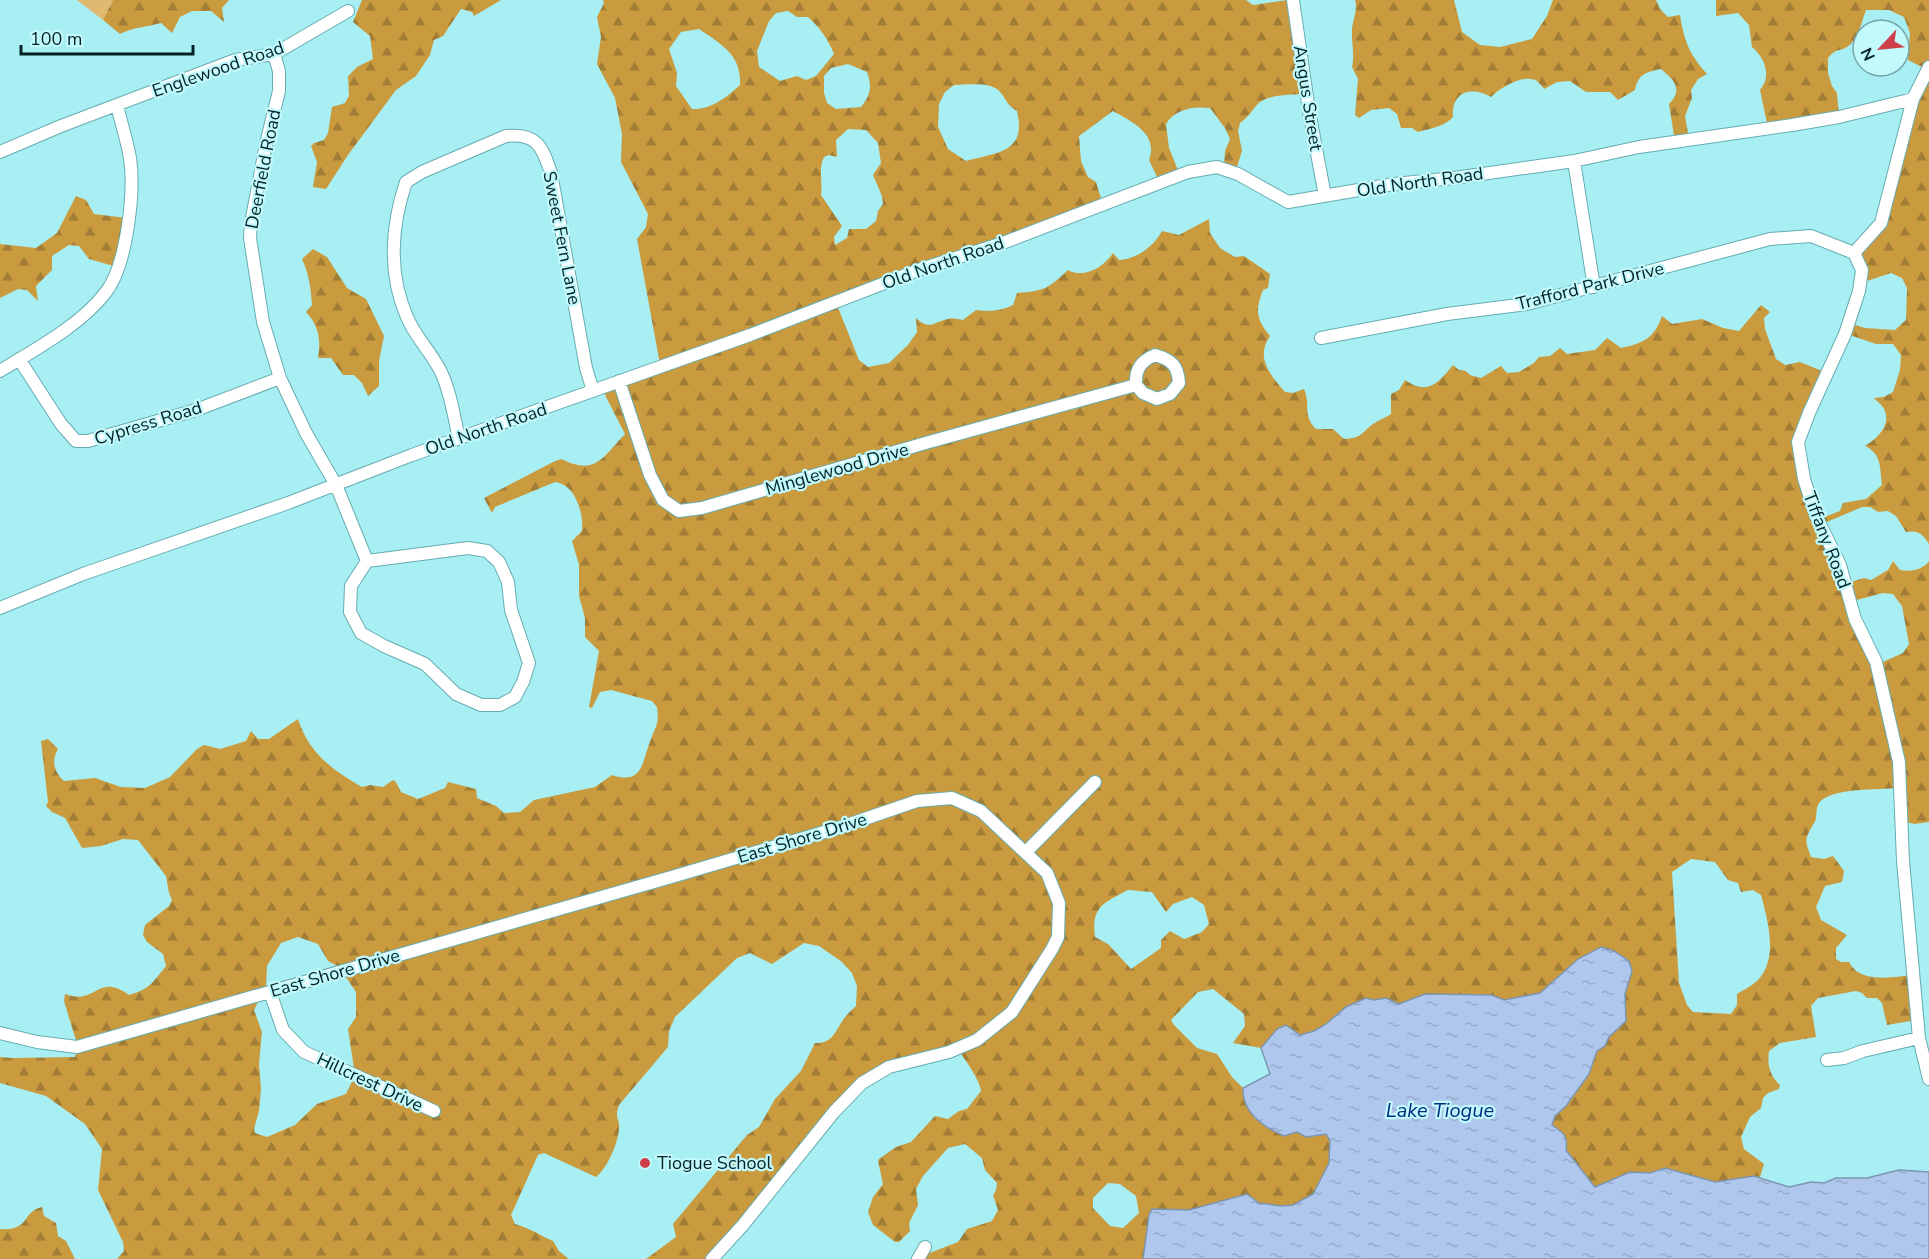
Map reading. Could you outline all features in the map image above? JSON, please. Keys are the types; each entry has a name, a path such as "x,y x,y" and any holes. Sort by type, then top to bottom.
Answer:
{"street":[{"name":"Angus Street","path":"1293,0 1309,111 1325,196"},
{"name":"Englewood Road","path":"0,152 235,60 274,54 348,11"},
{"name":"Deerfield Road","path":"274,54 279,71 279,91 250,223 250,238 263,322 280,378 306,434 336,485 367,561"},
{"path":"1854,253 1881,223 1913,99 1929,67"},
{"name":"Old North Road","path":"0,608 82,574 184,541 750,335 921,269 1087,212 1188,172 1217,167 1238,174 1288,202 1394,184 1574,161 1640,147 1839,117 1913,99"},
{"path":"0,371 82,318 108,291 116,274 123,253 131,189 130,160 117,105"},
{"name":"Sweet Fern Lane","path":"459,439 448,389 441,370 407,319 398,292 392,247 395,221 406,182 422,172 506,136 521,135 535,140 545,154 552,172 586,368 593,391"},
{"path":"1574,161 1594,287"},
{"name":"Trafford Park Drive","path":"1321,338 1447,314 1527,304 1770,239 1811,236 1854,253"},
{"name":"Tiffany Road","path":"1854,253 1862,270 1859,291 1845,334 1809,412 1798,442 1804,479 1816,516 1840,566 1855,619 1876,662 1899,762 1903,861 1919,1038 1929,1078"},
{"name":"Cypress Road","path":"19,359 61,424 76,441 88,441 196,410 280,378"},
{"name":"Minglewood Drive","path":"619,381 650,475 663,500 679,511 702,508 1136,385"},
{"path":"468,548 487,551 499,562 508,582 511,610 529,663 515,697 500,705 481,705 456,694 424,664 361,633 350,612 351,586 367,561 468,548"},
{"path":"1026,852 1095,782"},
{"name":"East Shore Drive","path":"0,1033 37,1042 77,1047 702,868 838,828 917,801 952,798 981,811 1047,873 1059,903 1058,937 1052,949 1012,1012 977,1040 949,1052 889,1067 862,1083 834,1112 743,1225 712,1259"},
{"name":"Hillcrest Drive","path":"270,992 283,1029 304,1052 434,1111"},
{"path":"1827,1060 1844,1058 1863,1051 1919,1038"},
{"path":"918,1259 925,1247"}],"green space":[{"path":"77,0 113,0 103,20"},
{"path":"113,0 229,0 222,8 224,22 211,11 192,11 180,17 172,33 161,23 135,28 120,34 103,20"},
{"path":"362,0 501,0 474,16 472,12 461,9 443,36 434,40 430,55 416,76 396,90 326,189 313,187 317,162 311,146 324,140 328,133 332,107 345,103 349,96 348,76 357,67 373,59 370,36 353,22"},
{"path":"603,0 1246,0 1253,5 1288,0 1304,94 1281,95 1265,99 1240,123 1238,131 1242,151 1235,173 1224,167 1225,151 1230,139 1210,108 1179,112 1166,124 1169,148 1180,175 1160,183 1149,160 1151,151 1147,136 1135,124 1113,111 1079,136 1081,161 1088,177 1096,182 1103,205 837,305 859,360 868,367 889,363 908,345 917,332 916,318 928,325 950,319 963,320 976,310 1004,309 1013,305 1017,293 1045,288 1068,270 1081,273 1093,270 1113,253 1119,260 1132,257 1150,247 1162,231 1179,235 1209,219 1210,233 1220,248 1235,257 1244,256 1270,274 1268,288 1263,290 1258,309 1262,324 1270,336 1264,351 1266,366 1285,392 1293,393 1304,389 1309,419 1316,429 1333,429 1344,439 1358,436 1391,414 1391,394 1399,390 1405,380 1413,385 1426,387 1437,382 1453,365 1459,370 1481,378 1501,366 1507,373 1519,372 1539,357 1550,356 1560,348 1567,354 1595,350 1607,338 1621,348 1647,339 1659,324 1662,316 1672,324 1702,319 1723,328 1739,331 1761,305 1770,312 1764,318 1765,329 1776,359 1785,365 1800,362 1827,373 1798,443 1819,519 1840,511 1843,503 1866,499 1882,485 1875,453 1865,446 1874,440 1885,426 1884,409 1874,398 1884,397 1893,392 1900,370 1901,355 1893,344 1876,344 1847,334 1849,323 1865,328 1895,330 1906,320 1907,288 1902,278 1891,273 1861,283 1855,253 1882,222 1926,69 1911,62 1911,18 1904,18 1889,10 1866,10 1863,18 1851,18 1851,43 1828,58 1828,73 1837,93 1839,116 1768,128 1760,90 1766,79 1765,67 1760,56 1752,47 1749,25 1738,13 1716,16 1716,0 1929,0 1929,544 1919,533 1906,532 1896,516 1888,511 1878,512 1870,507 1862,507 1820,525 1844,584 1864,578 1871,580 1888,570 1893,561 1900,570 1908,571 1916,570 1929,561 1929,822 1915,824 1901,821 1898,788 1854,790 1823,799 1818,805 1815,821 1806,839 1811,857 1824,859 1833,856 1844,871 1842,882 1825,886 1816,907 1821,920 1847,935 1836,948 1836,959 1849,962 1861,974 1878,978 1912,975 1916,1020 1887,1025 1882,1003 1877,998 1867,998 1856,991 1818,998 1811,1006 1816,1037 1780,1043 1769,1051 1770,1070 1780,1085 1779,1089 1768,1093 1763,1098 1761,1108 1750,1117 1741,1137 1744,1149 1764,1164 1760,1177 1715,1182 1665,1168 1650,1173 1630,1172 1595,1187 1566,1150 1567,1140 1552,1125 1555,1116 1566,1106 1589,1074 1597,1051 1605,1046 1609,1037 1626,1021 1625,994 1632,971 1578,959 1540,993 1504,1000 1491,996 1425,994 1399,1004 1386,998 1374,1000 1366,998 1346,1007 1314,1031 1300,1035 1286,1026 1277,1029 1261,1048 1233,1043 1245,1026 1244,1014 1213,989 1198,992 1171,1020 1174,1025 1197,1048 1217,1054 1232,1077 1243,1088 1243,1096 1254,1118 1275,1132 1297,1132 1307,1137 1326,1134 1330,1140 1329,1163 1314,1194 1293,1205 1259,1203 1247,1194 1189,1210 1152,1209 1149,1215 1143,1259 918,1259 958,1242 967,1229 992,1221 998,1210 993,1195 997,1183 985,1170 982,1158 965,1144 948,1148 923,1176 916,1189 918,1205 909,1223 910,1231 899,1242 895,1242 873,1225 868,1212 873,1197 883,1184 879,1159 896,1147 911,1142 935,1116 948,1119 959,1111 967,1109 981,1091 975,1075 958,1049 903,1064 861,1084 713,1259 646,1259 676,1237 673,1224 747,1135 759,1127 775,1099 801,1071 815,1043 829,1039 856,1006 857,986 852,973 842,962 819,946 804,943 772,964 750,953 737,958 675,1017 669,1031 668,1047 619,1105 617,1141 608,1162 596,1177 544,1153 538,1155 511,1215 515,1224 553,1241 559,1251 569,1259 117,1259 124,1251 123,1242 98,1190 102,1149 85,1124 46,1096 0,1083 0,1057 75,1057 78,1047 64,1001 65,994 76,997 84,996 110,987 129,995 150,984 166,966 163,954 147,942 143,935 145,925 169,906 172,900 166,876 138,840 123,839 101,846 82,848 65,818 52,812 46,806 48,802 41,741 48,739 58,749 55,766 64,781 95,778 121,787 145,788 170,777 197,749 204,745 220,749 246,741 251,731 258,739 269,739 298,719 302,731 315,751 341,774 362,787 370,785 383,787 393,780 401,792 418,799 445,788 448,782 476,789 477,798 496,806 504,813 520,812 534,800 595,787 612,775 630,777 636,774 643,763 658,721 657,707 652,701 611,690 600,692 592,708 589,707 599,651 585,637 585,618 579,596 579,565 572,541 582,531 577,500 568,488 555,482 495,507 492,513 484,498 561,459 583,466 598,462 625,434 603,391 661,370 637,239 646,227 648,214 621,162 622,134 615,98 597,64 601,37 597,17 604,3","holes":["788,11 797,17 808,17 829,43 834,54 816,76 806,80 797,76 780,81 759,67 757,51 769,21 776,13","699,29 722,45 738,66 740,85 712,105 692,109 676,86 677,73 669,49 681,32","848,64 867,72 870,82 869,94 861,107 836,109 827,103 824,93 824,76 831,68","973,84 992,87 997,89 1009,105 1017,111 1018,135 1007,148 966,161 948,149 938,127 939,104 945,92 954,85","848,129 866,130 878,143 881,163 873,175 883,204 878,211 876,221 866,229 849,229 847,238 835,245 834,237 842,226 821,195 821,166 824,157 829,155 837,157 836,140","1883,593 1893,594 1902,606 1909,644 1903,653 1876,665 1849,602","1691,859 1715,862 1728,880 1738,883 1741,892 1753,890 1761,895 1769,928 1768,962 1757,981 1737,994 1737,1005 1731,1014 1693,1012 1687,1005 1679,983 1672,872","1128,890 1152,892 1166,912 1173,904 1192,897 1204,905 1209,924 1202,932 1184,939 1170,931 1161,940 1161,948 1131,969 1108,944 1095,937 1094,927 1097,912 1101,907","298,937 318,944 328,961 339,967 356,992 356,1017 348,1029 355,1075 346,1094 317,1104 295,1125 267,1137 255,1133 254,1129 259,1111 261,1089 259,1064 262,1032 254,1010 266,986 267,966 281,943","1108,1183 1120,1184 1136,1196 1139,1213 1123,1228 1110,1226 1093,1208 1093,1198"]},
{"path":"1355,0 1454,0 1462,32 1480,45 1500,47 1532,39 1547,16 1553,0 1656,0 1660,9 1668,17 1680,15 1688,46 1707,74 1698,79 1691,90 1692,98 1685,116 1689,139 1675,142 1669,104 1676,94 1676,89 1673,81 1661,69 1643,75 1638,80 1635,90 1618,100 1610,92 1586,92 1570,81 1557,82 1544,89 1537,81 1526,79 1506,86 1491,97 1477,92 1464,93 1455,101 1453,117 1446,123 1418,132 1412,128 1401,128 1397,114 1389,108 1371,110 1359,118 1355,115 1358,79 1352,67"},
{"path":"76,196 86,200 94,214 127,218 117,267 89,259 79,246 69,245 52,256 52,270 36,286 38,301 27,290 18,289 0,298 0,244 36,248 57,233"},
{"path":"313,249 327,257 347,288 366,299 384,336 379,361 379,386 368,396 362,383 354,375 343,375 331,358 318,358 318,334 306,312 312,305 312,299 302,259"},
{"path":"42,1207 44,1216 56,1223 58,1236 66,1241 75,1259 0,1259 0,1229 17,1227 35,1209"}],"water":[{"name":"Lake Tiogue","path":"1601,947 1614,951 1629,961 1632,971 1625,994 1626,1021 1609,1037 1605,1046 1597,1051 1589,1074 1566,1106 1555,1116 1552,1125 1564,1135 1566,1150 1595,1187 1630,1172 1650,1173 1665,1168 1715,1182 1754,1176 1789,1187 1811,1182 1824,1183 1836,1178 1867,1178 1899,1170 1929,1172 1929,1259 1143,1259 1149,1215 1152,1209 1189,1210 1247,1194 1259,1203 1293,1205 1313,1194 1329,1163 1330,1141 1326,1134 1306,1137 1297,1132 1284,1136 1255,1118 1244,1097 1243,1088 1270,1074 1261,1048 1277,1029 1286,1025 1300,1035 1314,1031 1346,1007 1366,998 1374,1000 1386,998 1399,1004 1425,994 1492,995 1504,1000 1540,993 1578,959"}],"place":[{"name":"Tiogue School","path":"645,1163"}]}
